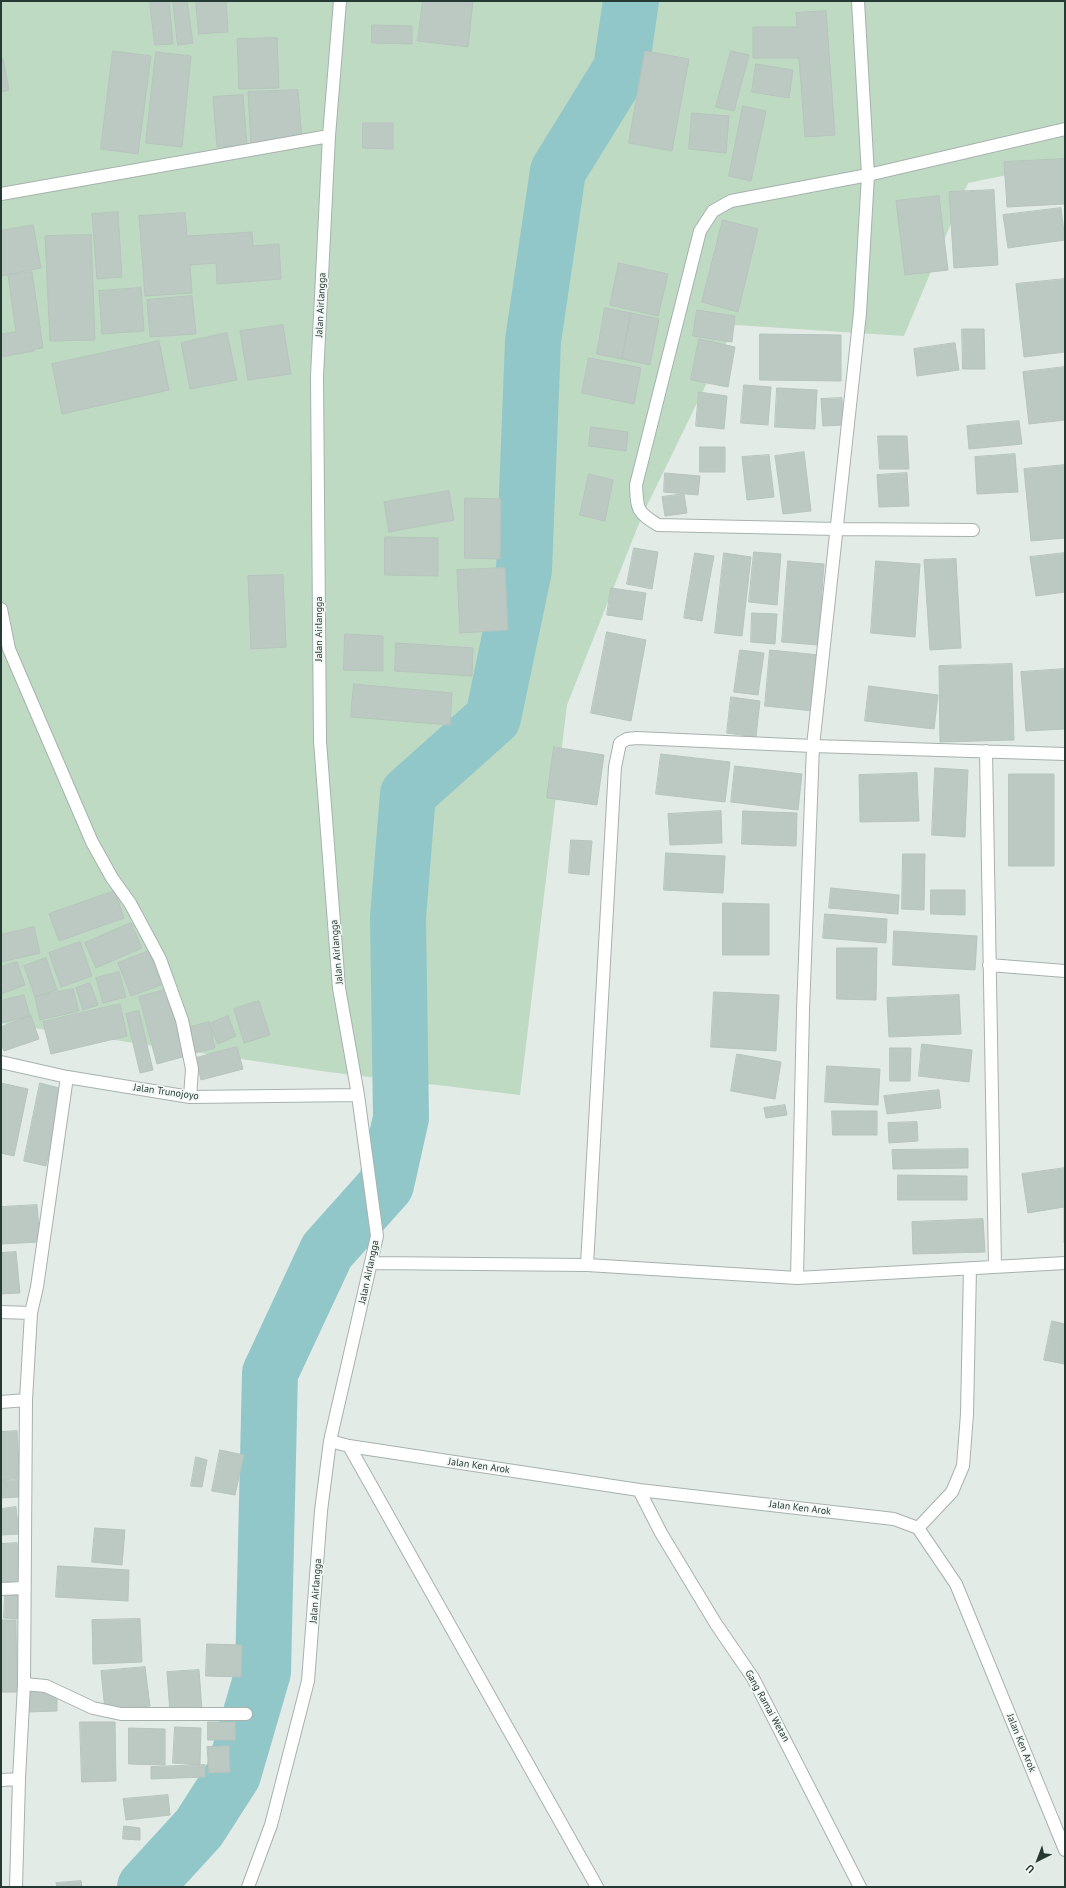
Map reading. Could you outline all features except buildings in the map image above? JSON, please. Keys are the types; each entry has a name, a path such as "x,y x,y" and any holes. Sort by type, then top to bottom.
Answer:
{"street":[{"name":"Jalan Airlangga","path":"248,1887 271,1825 308,1681 321,1511 330,1441 377,1236 358,1095 339,988 320,741 318,376 329,136 340,1"},
{"path":"797,1278 803,1011 813,746 860,313 868,175 858,1"},
{"path":"973,530 658,525 642,516 637,505 636,485 700,231 713,211 731,201 868,175 1065,129"},
{"path":"1,194 329,136"},
{"path":"1,609 9,649 89,835 112,878 130,904 160,959 182,1020 192,1069 190,1097"},
{"path":"587,1266 615,775 620,742 627,739 637,738 813,746 1065,754"},
{"path":"986,751 995,1267"},
{"path":"990,965 1065,970"},
{"name":"Jalan Trunojoyo","path":"1,1062 67,1077 190,1097 358,1095"},
{"path":"16,1887 19,1779 24,1684 26,1400 31,1313 37,1287 67,1077"},
{"path":"371,1263 587,1266 797,1278 1065,1263"},
{"path":"918,1528 952,1492 963,1466 967,1414 970,1268"},
{"path":"1,1312 31,1313"},
{"path":"1,1402 26,1400"},
{"name":"Jalan Ken Arok","path":"330,1441 349,1446 639,1490 894,1519 918,1528 956,1584 1065,1850"},
{"path":"349,1446 597,1887"},
{"name":"Gang Ramai Wetan","path":"639,1490 661,1533 692,1585 716,1624 753,1678 860,1887"},
{"path":"1,1589 24,1588"},
{"path":"24,1684 46,1686 93,1708 121,1714 246,1714"},
{"path":"1,1780 19,1779"}],"green space":[{"path":"1,1 1065,1 1065,163 968,183 904,336 735,325 642,516 567,705 520,1095 328,1072 1,1023"}],"waterway":[{"path":"145,1887 199,1828 233,1775 263,1672 270,1373 327,1251 386,1185 401,1118 398,917 408,794 493,718 524,570 533,341 558,171 621,69 631,1"}]}
